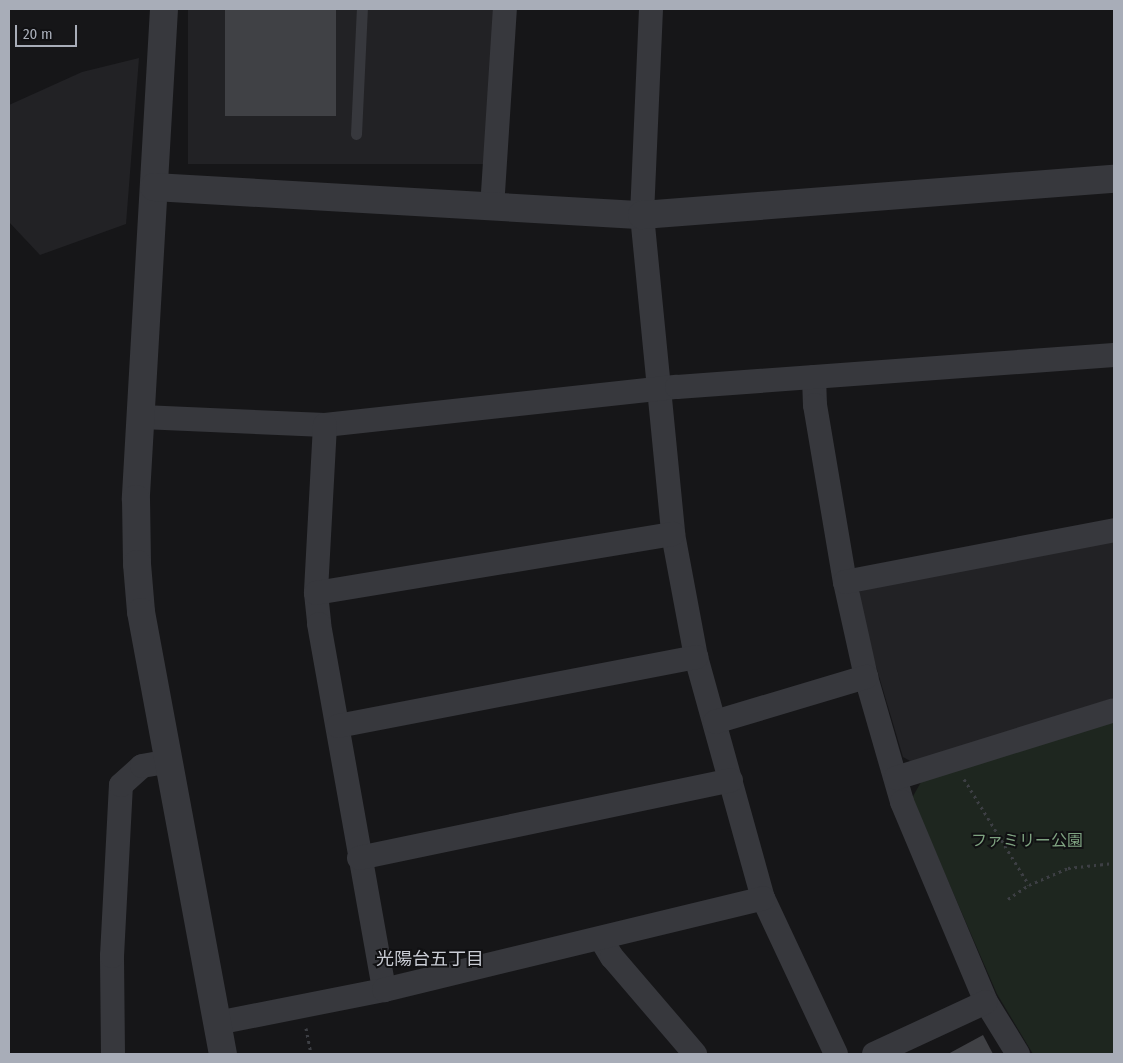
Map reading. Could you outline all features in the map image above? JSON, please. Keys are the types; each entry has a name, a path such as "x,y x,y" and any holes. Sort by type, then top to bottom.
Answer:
{"street":[{"path":"164,9 136,499 137,564 141,612 222,1054"},
{"path":"492,208 505,9"},
{"path":"651,9 642,215 673,534 696,658 762,898 836,1054"},
{"path":"154,187 492,208 642,215 1114,179"},
{"path":"142,417 324,425 658,390 1114,355"},
{"path":"814,377 816,405 844,582 866,677 902,802 986,1002 1018,1054"},
{"path":"324,425 316,593 319,624 338,726 359,858 384,990"},
{"path":"844,582 1114,530"},
{"path":"316,593 673,534"},
{"path":"338,726 696,658"},
{"path":"715,722 866,677"},
{"path":"896,778 1114,710"},
{"path":"113,1054 112,956 121,785 142,766 169,761"},
{"path":"359,858 731,780"},
{"path":"217,1023 384,990 601,939 762,898"},
{"path":"601,939 612,957 695,1054"},
{"path":"874,1054 986,1002"}],"lane":[{"path":"356,134 362,9"}],"path":[{"path":"958,770 1029,885"},
{"path":"1008,899 1029,885 1068,868 1114,863"}],"shaded area":[{"path":"188,9 494,9 494,164 188,164"},
{"path":"139,58 126,224 40,255 9,222 9,105 82,72"},
{"path":"1114,540 1114,698 912,762 903,757 856,599 863,586"}],"green space":[{"name":"ファミリー公園","path":"1114,720 1114,1054 1033,1054 997,994 912,798 921,782"}],"building":[{"path":"225,9 336,9 336,116 225,116"},
{"path":"983,1035 993,1054 948,1054"}],"district":[{"name":"光陽台五丁目","path":"430,959"}]}
